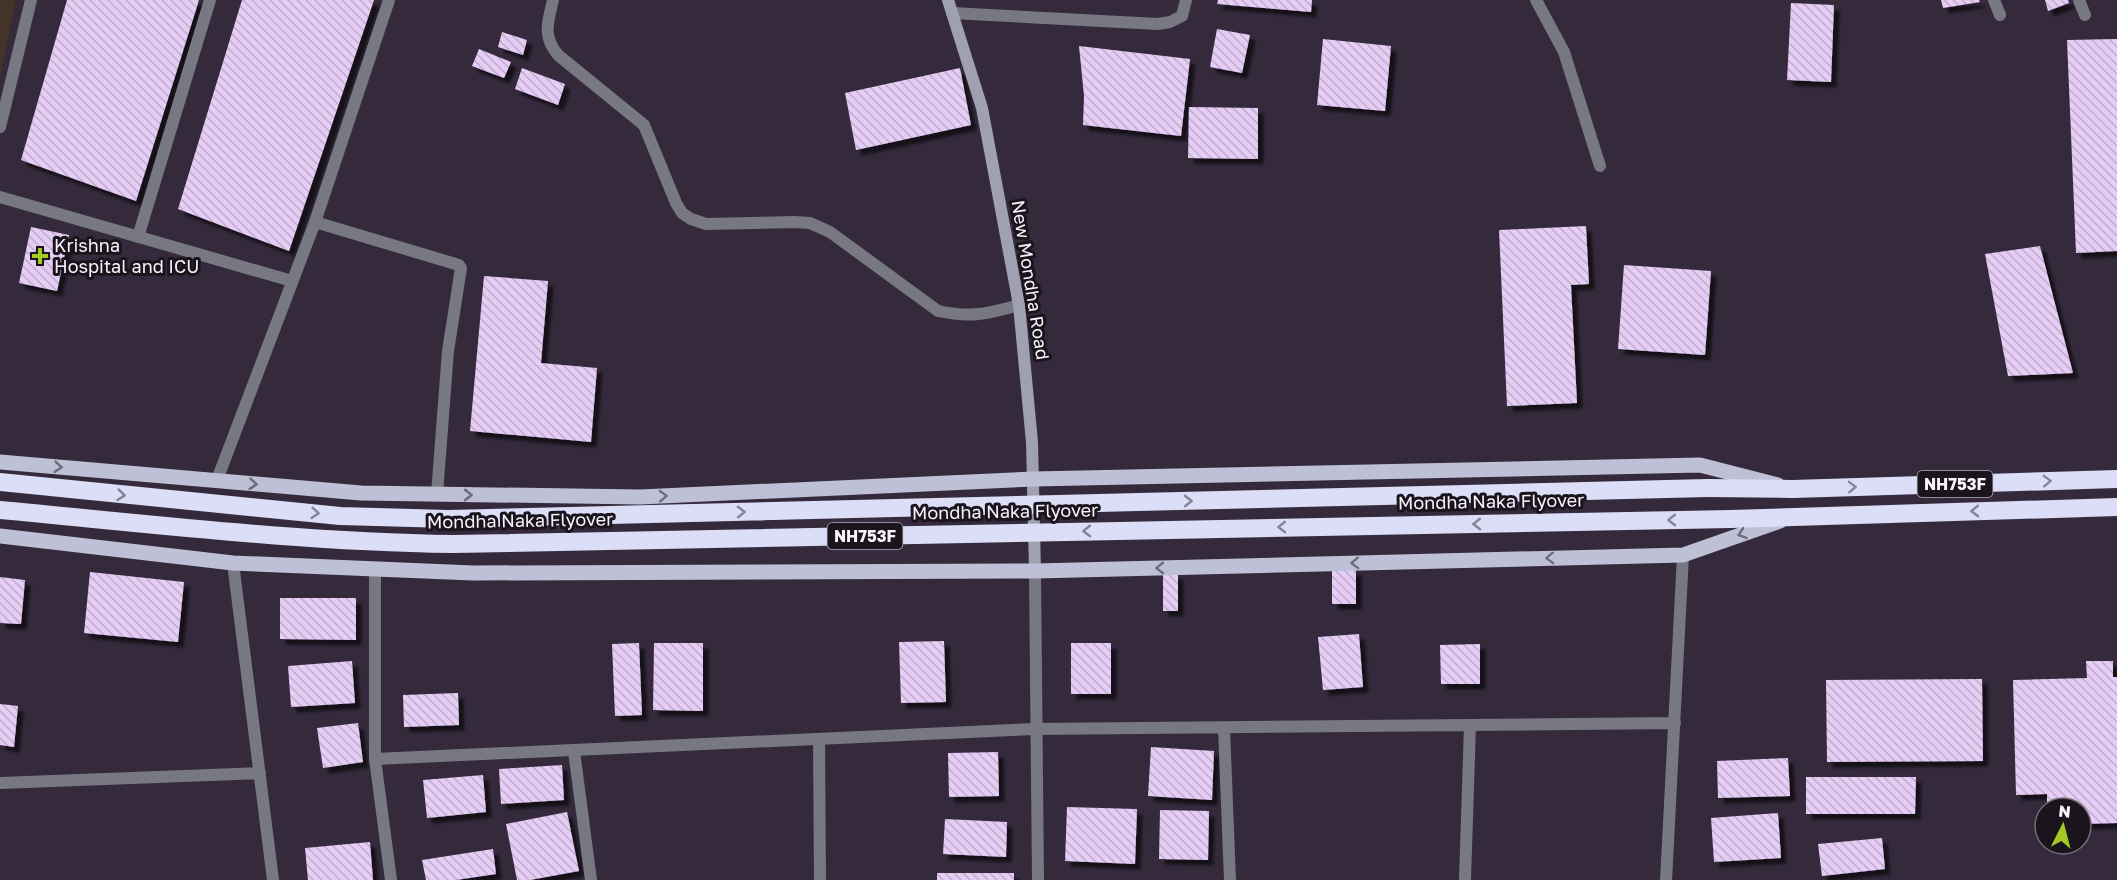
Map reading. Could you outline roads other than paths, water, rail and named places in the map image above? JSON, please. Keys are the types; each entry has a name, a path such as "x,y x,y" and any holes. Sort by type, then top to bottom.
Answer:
{"highway":[{"name":"NH753F","path":"1793,489 2117,479"},
{"name":"Mondha Naka Flyover","path":"0,482 340,516 448,519 1708,488 1793,489"},
{"name":"NH753F","path":"1797,515 2117,507"},
{"name":"Mondha Naka Flyover","path":"0,510 373,543 453,544 1731,519 1797,515"}],"main road":[{"path":"0,462 361,493 640,496 1034,480 1700,465 1793,489"},
{"path":"0,536 232,563 473,573 1035,571 1683,555 1797,515"}],"street":[{"path":"0,127 31,0"},
{"path":"138,237 210,0"},
{"path":"217,480 315,222 389,0"},
{"path":"553,0 547,34 550,46 644,125 676,203 682,213 691,219 706,224 810,223 830,232 938,311 960,316 981,315 1019,306"},
{"name":"New Mondha Road","path":"948,0 982,108 1019,306 1032,442 1035,571"},
{"path":"952,13 1158,24 1170,22 1182,16 1186,0"},
{"path":"1536,0 1564,52 1600,166"},
{"path":"1994,0 2001,15"},
{"path":"2079,0 2085,15"},
{"path":"0,197 292,281"},
{"path":"315,222 461,268 448,351 437,494"},
{"path":"1666,880 1683,555"},
{"path":"232,563 273,880"},
{"path":"375,569 375,759 391,880"},
{"path":"1035,571 1038,880"},
{"path":"375,759 1035,729 1675,723"},
{"path":"1465,880 1470,726"},
{"path":"1224,729 1230,880"},
{"path":"819,740 820,880"},
{"path":"574,751 591,880"},
{"path":"0,783 260,773"}],"place":[{"name":"Krishna Hospital and ICU","path":"40,256"}]}
